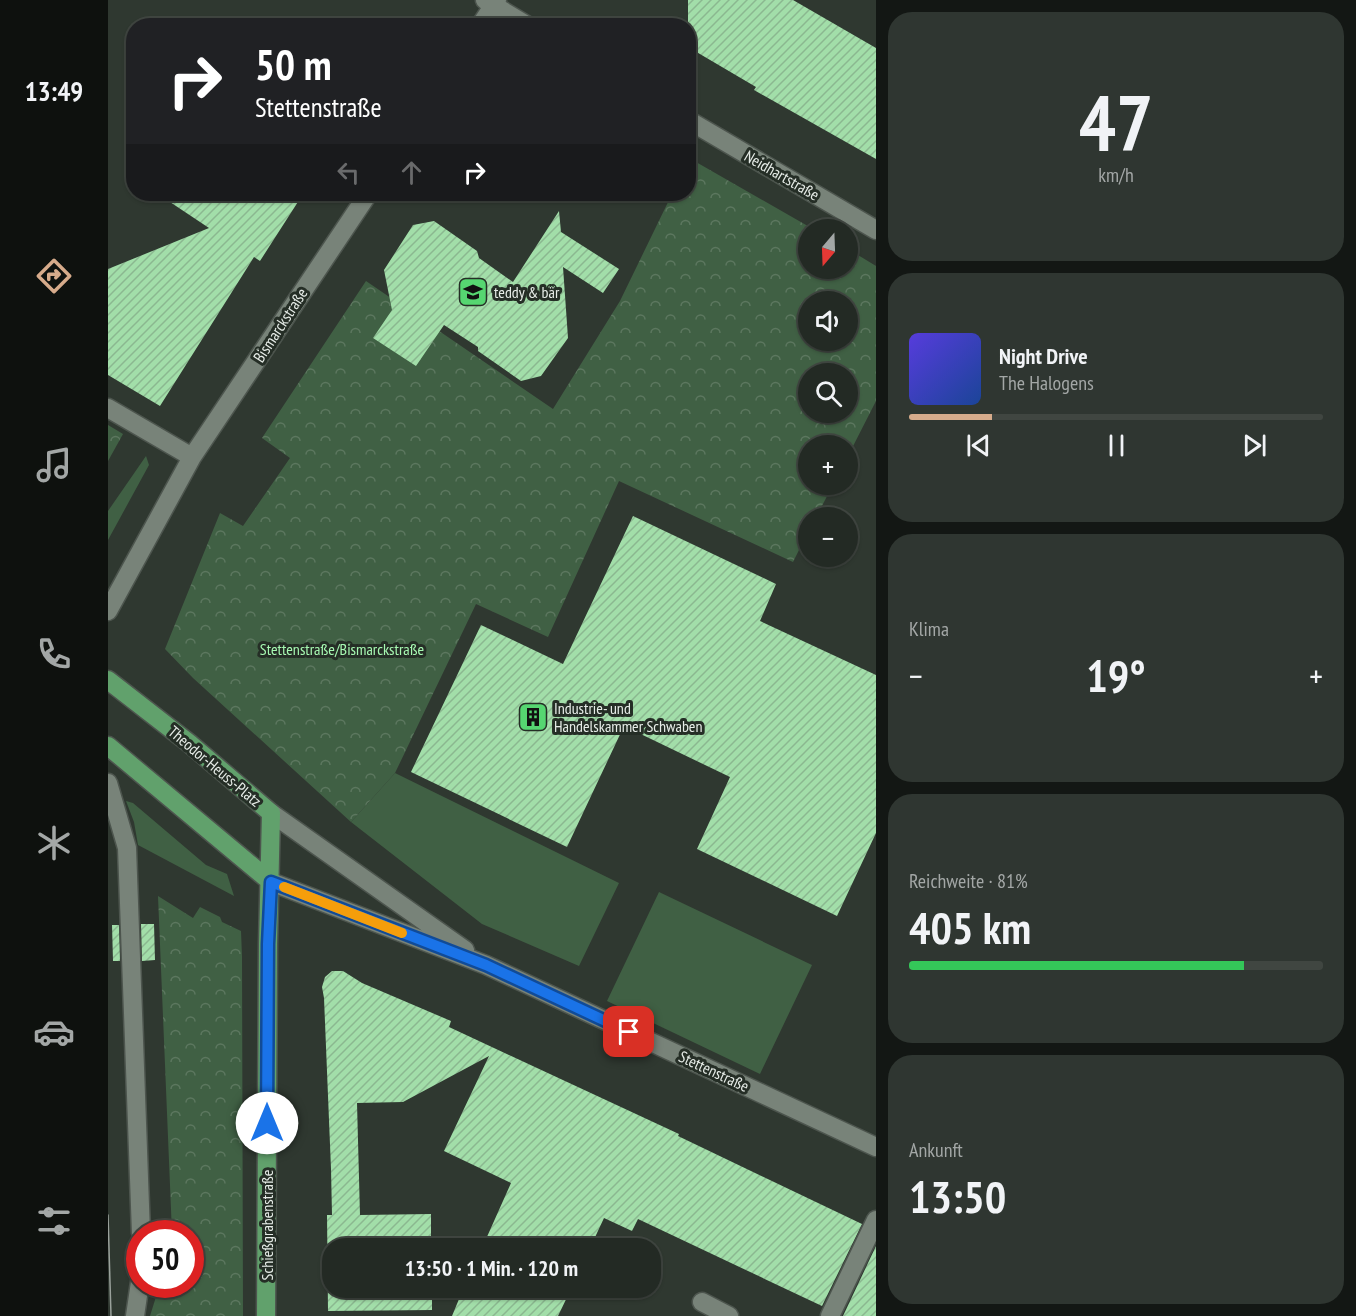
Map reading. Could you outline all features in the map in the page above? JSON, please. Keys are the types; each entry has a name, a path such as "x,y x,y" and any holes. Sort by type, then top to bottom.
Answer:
{"main road":[{"name":"Theodor-Heuss-Platz","path":"108,680 189,743 271,813 271,882"},
{"path":"108,746 271,882"},
{"name":"Schießgrabenstraße","path":"266,1316 268,944 271,882"}],"street":[{"path":"484,18 492,2 516,18"},
{"name":"Neidhartstraße","path":"696,125 876,230"},
{"name":"Bismarckstraße","path":"192,457 363,201"},
{"path":"108,408 192,457 108,611"},
{"path":"108,783 128,858 141,1220"},
{"name":"Stettenstraße","path":"271,813 486,965"},
{"name":"Stettenstraße","path":"271,882 486,965 876,1147"},
{"path":"830,1316 876,1220"},
{"path":"135,1316 138,1298"},
{"path":"702,1302 729,1316"}],"green space":[{"name":"Stettenstraße/Bismarckstraße","path":"696,162 798,220 798,279 858,279 858,255 876,266 876,401 858,436 798,435 798,495 828,495 821,507 798,507 798,552 793,562 619,481 548,637 476,604 395,773 351,822 193,678 165,649 220,513 243,526 290,458 262,438 366,281 553,409 620,301 669,201 696,201"},
{"path":"108,425 123,434 108,461"},
{"path":"146,456 149,465 108,540 108,511"},
{"path":"395,773 619,883 579,966 482,924 351,822"},
{"path":"126,801 133,803 206,865 227,874 234,896 138,845 134,822"},
{"path":"659,892 812,965 760,1074 607,1001"},
{"path":"158,896 193,918 200,907 220,917 222,922 241,931 243,1316 150,1316 156,1298 204,1298 204,1220 171,1220"}],"building":[{"path":"688,0 793,0 876,48 876,159 754,90 756,87 696,52 696,18 688,18"},
{"path":"168,201 299,201 260,261 254,257 160,406 108,375 108,269 209,228"},
{"path":"559,211 561,232 619,269 603,293 563,267 568,338 541,376 521,381 478,351 478,347 444,325 416,366 373,338 392,310 384,270 413,225 434,221 477,251 479,258 513,282"},
{"name":"Industrie- und Handelskammer Schwaben","path":"633,516 776,584 760,621 876,675 876,833 837,916 697,849 730,777 624,726 567,847 411,772 481,625 563,664"},
{"path":"141,924 154,924 155,960 142,961"},
{"path":"112,925 119,925 120,961 113,961"},
{"path":"332,971 343,971 362,983 451,1021 449,1027 679,1134 678,1136 862,1224 822,1306 638,1219 632,1231 604,1218 595,1238 486,1238 511,1183 444,1151 489,1056 403,1102 357,1103 360,1215 431,1214 431,1238 327,1238 327,1215 332,1215 322,987 325,977"},
{"path":"876,1246 876,1316 843,1316"},
{"path":"328,1298 432,1298 432,1310 328,1311"},
{"path":"459,1298 567,1298 558,1316 452,1316"}],"tram line":[{"path":"108,1215 111,1316"}],"slow traffic":[{"path":"284,887 402,933"}],"place":[{"name":"teddy & bär","path":"473,292"},
{"name":"Industrie- und Handelskammer Schwaben","path":"533,717"}],"route":[{"path":"267,1123 268,944 271,882 486,965 629,1032"}]}
